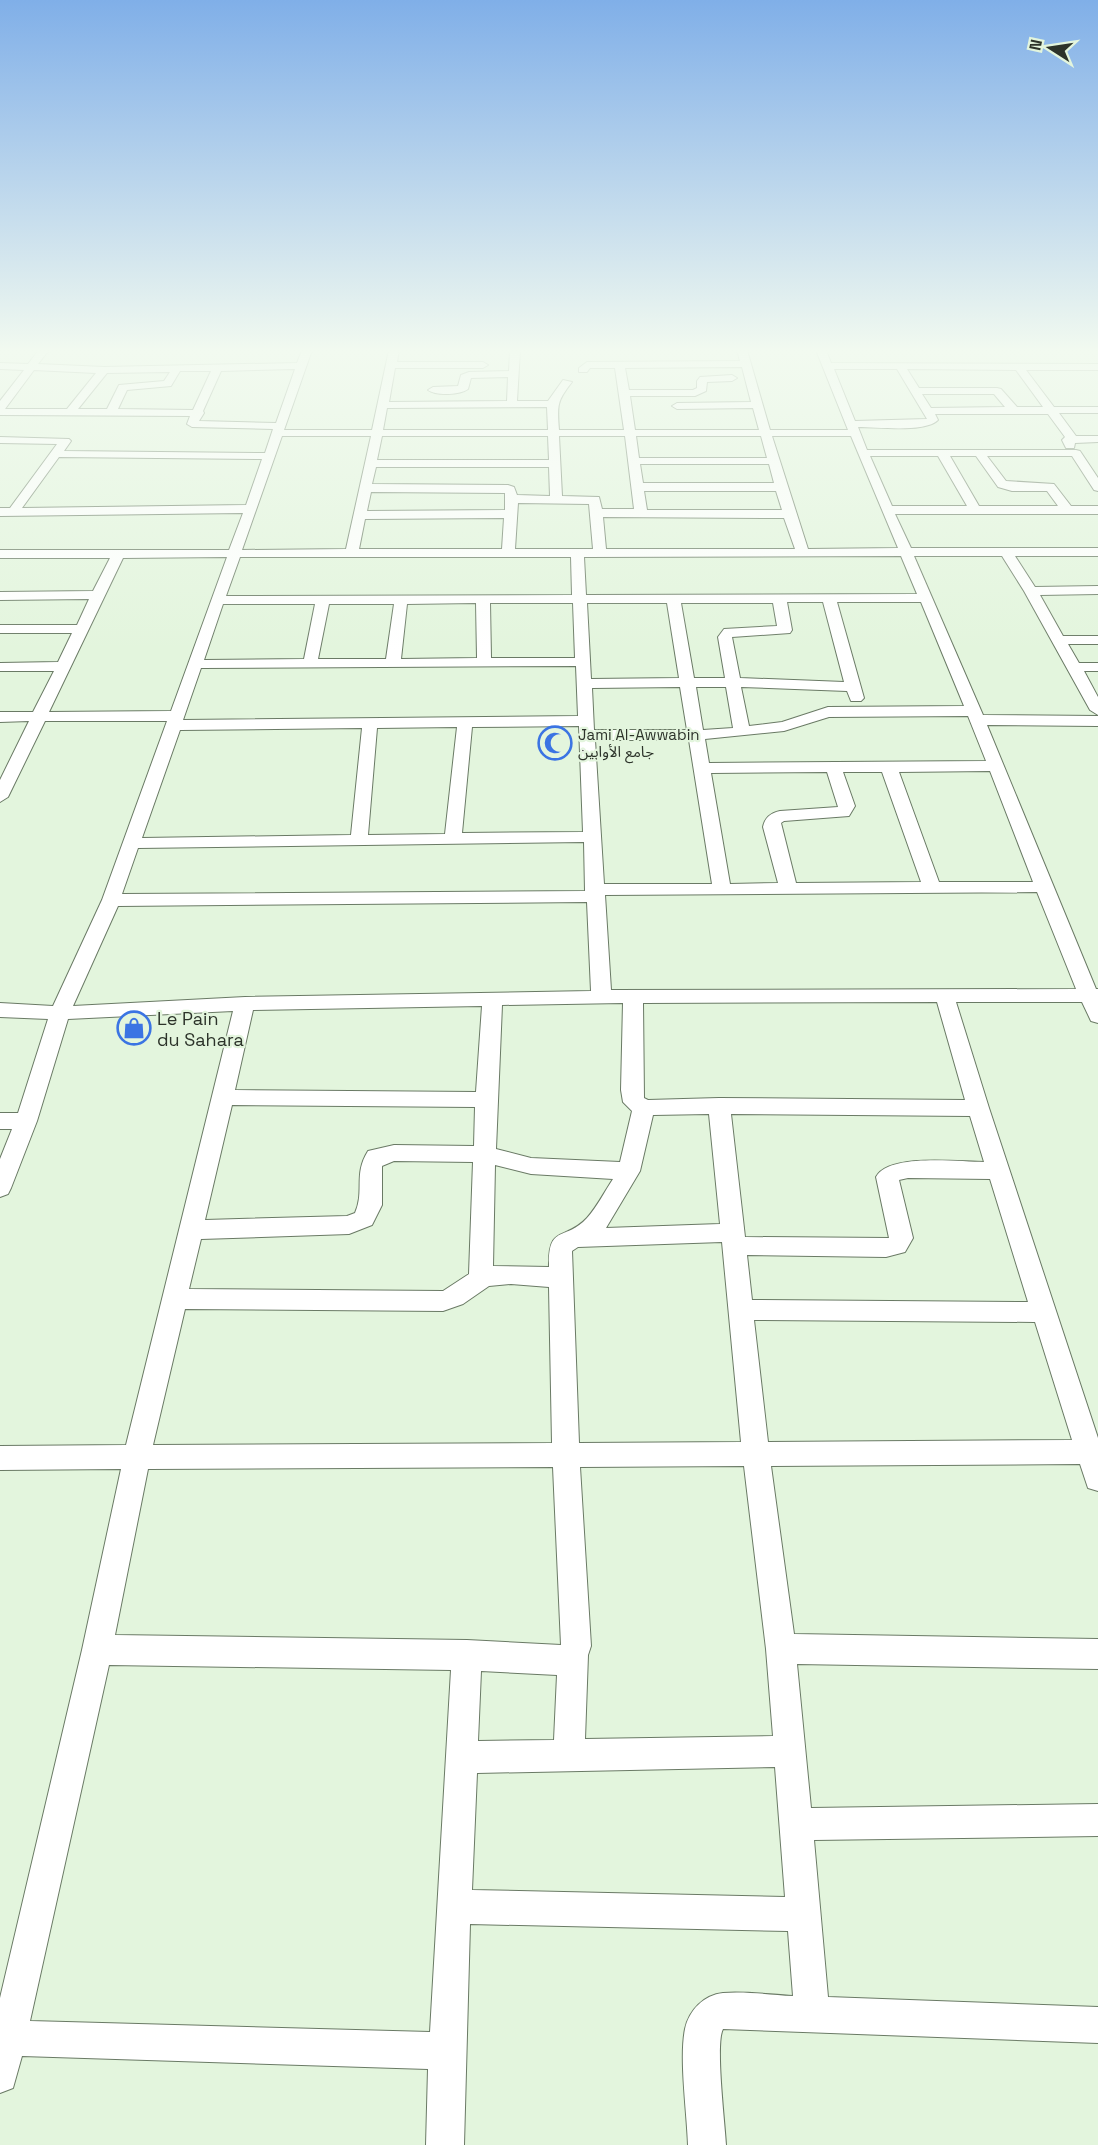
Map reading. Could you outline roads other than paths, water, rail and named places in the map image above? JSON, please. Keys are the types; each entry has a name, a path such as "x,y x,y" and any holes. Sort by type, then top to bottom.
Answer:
{"street":[{"path":"6,512 58,450"},
{"path":"0,1188 26,1121 60,1013 111,900 271,450"},
{"path":"352,554 374,450"},
{"path":"555,450 556,499"},
{"path":"632,450 641,513"},
{"path":"769,450 803,553"},
{"path":"862,450 890,510 924,598 976,716 1045,887 1093,995 1098,1016"},
{"path":"1074,450 1098,487"},
{"path":"56,453 269,456"},
{"path":"863,453 1076,453"},
{"path":"942,453 975,510"},
{"path":"980,453 1002,484 1050,487 1067,510"},
{"path":"634,461 773,461"},
{"path":"371,463 555,464"},
{"path":"638,488 782,487"},
{"path":"366,488 503,488 510,490 512,499 508,554"},
{"path":"512,499 593,499 597,501 600,553"},
{"path":"6,512 250,509"},
{"path":"890,510 1098,510"},
{"path":"598,513 790,514"},
{"path":"360,515 510,514"},
{"path":"0,554 1098,552"},
{"path":"577,553 601,997"},
{"path":"1006,553 1031,591 1098,710"},
{"path":"2,787 39,717 118,554"},
{"path":"1031,591 1098,590"},
{"path":"0,596 97,595"},
{"path":"673,598 722,889"},
{"path":"742,732 724,637 729,632 785,630 779,598"},
{"path":"829,598 860,710"},
{"path":"216,600 924,598"},
{"path":"393,663 401,599"},
{"path":"483,599 484,663"},
{"path":"310,663 323,600"},
{"path":"0,629 81,629"},
{"path":"1059,640 1098,640"},
{"path":"194,664 584,662"},
{"path":"0,667 63,666"},
{"path":"1074,667 1098,667"},
{"path":"585,684 733,682 853,687"},
{"path":"0,717 465,723 696,735 784,726 828,712 860,710 1098,721"},
{"path":"359,841 370,723"},
{"path":"453,839 465,723"},
{"path":"701,768 996,766"},
{"path":"789,888 772,827 773,821 780,816 843,812 847,806 833,767"},
{"path":"889,767 932,887"},
{"path":"131,843 591,837"},
{"path":"111,900 789,888 1045,887"},
{"path":"0,1010 60,1013 245,1004 601,997 1093,995"},
{"path":"633,997 632,1090 634,1102 644,1108 719,1106 978,1108"},
{"path":"945,997 1044,1312 1094,1452 1098,1479"},
{"path":"481,1279 486,1100 492,1000"},
{"path":"0,2075 97,1650 137,1457 245,1004"},
{"path":"224,1097 486,1100"},
{"path":"719,1106 756,1454 781,1648 812,2014"},
{"path":"578,1238 596,1224 629,1171 644,1108"},
{"path":"0,1120 26,1121"},
{"path":"191,1230 349,1225 364,1219 370,1205 371,1165 376,1157 394,1153 484,1154 531,1166 629,1171"},
{"path":"569,1755 573,1655 576,1646 566,1454 560,1248 570,1239 578,1238 733,1240 886,1248 897,1245 901,1238 887,1177 895,1172 908,1170 998,1171"},
{"path":"174,1299 443,1301 454,1300 481,1279 495,1275 561,1278"},
{"path":"741,1310 1044,1312"},
{"path":"0,1458 1094,1452"},
{"path":"781,1648 1098,1654"},
{"path":"97,1650 467,1655 562,1660 573,1655"},
{"path":"445,2145 447,2051 467,1655"},
{"path":"462,1757 789,1750"},
{"path":"796,1824 1098,1820"},
{"path":"454,1907 804,1914"},
{"path":"707,2145 703,2028 712,2014 723,2010 1098,2025"},
{"path":"8,2038 447,2051"}],"place":[{"name":"Jami Al-Awwabin جامع الأوابين","path":"555,743"},
{"name":"Le Pain du Sahara","path":"134,1028"}]}
